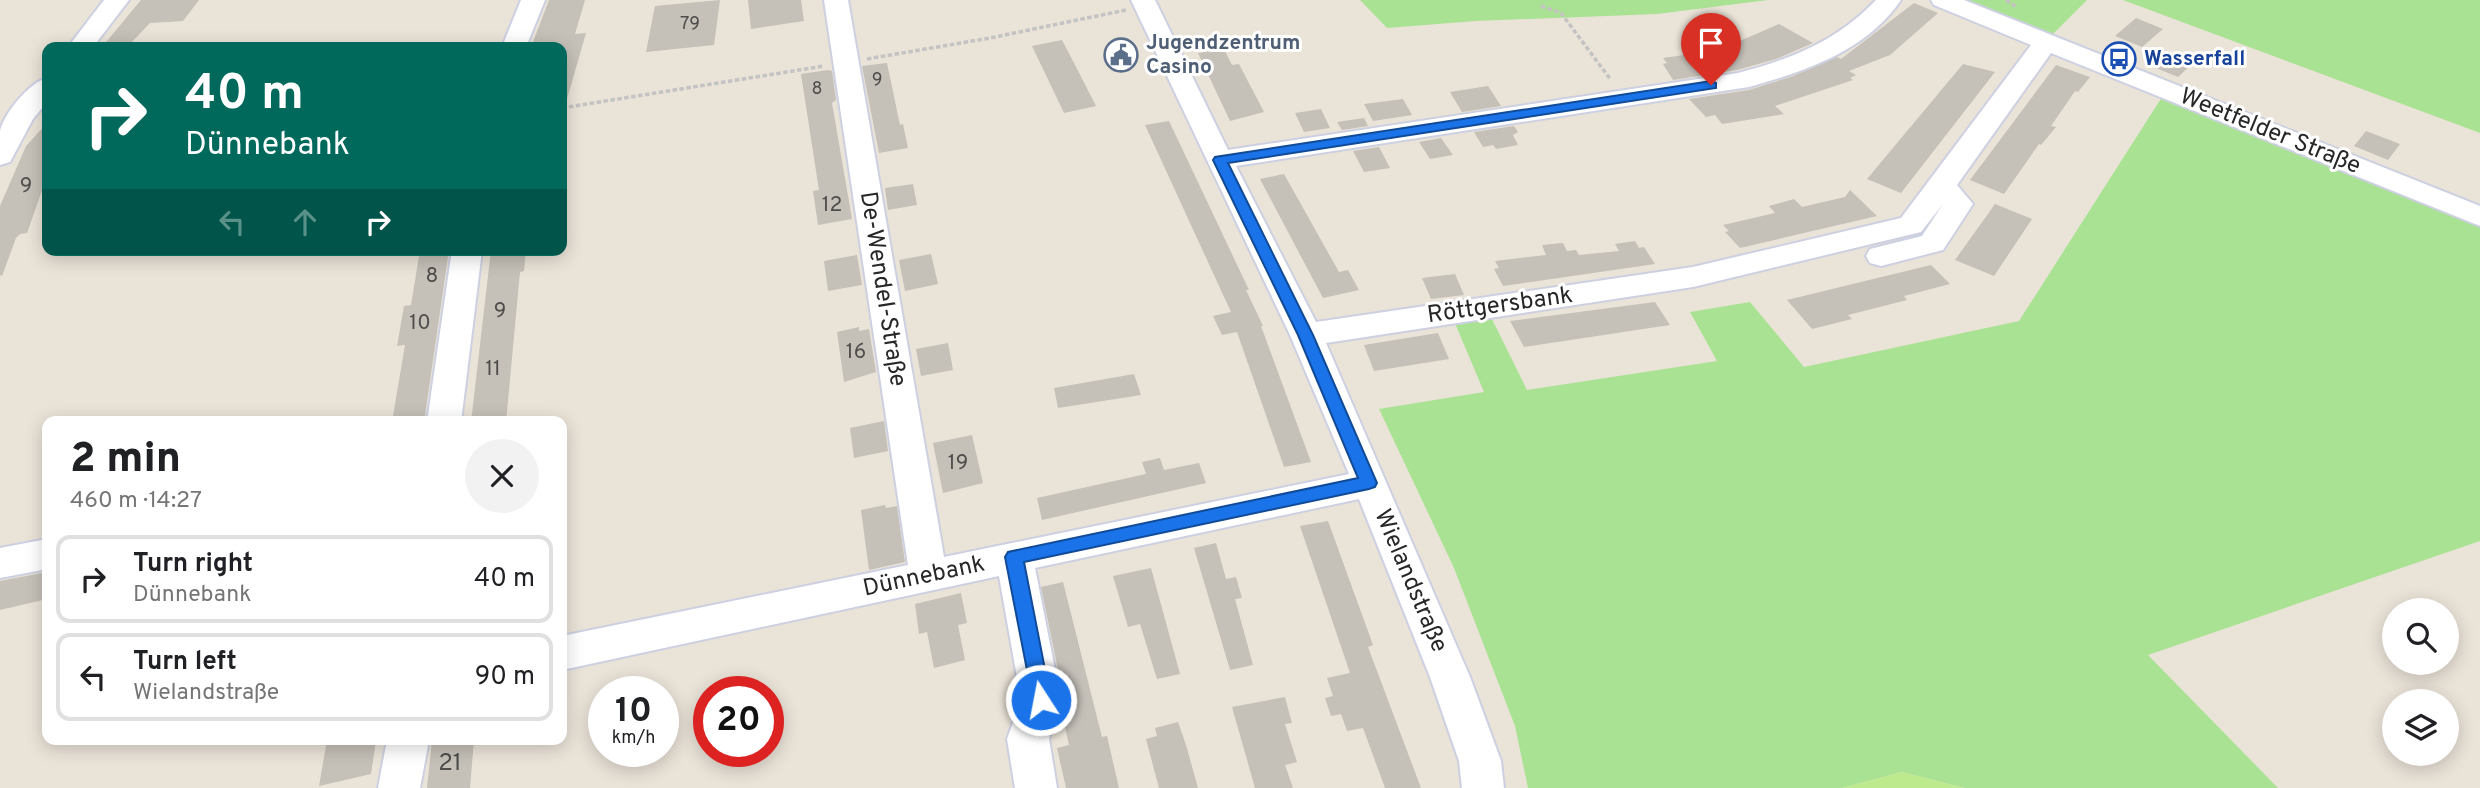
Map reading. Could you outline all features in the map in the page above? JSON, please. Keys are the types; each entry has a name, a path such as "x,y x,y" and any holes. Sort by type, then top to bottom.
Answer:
{"street":[{"path":"84,42 117,0"},
{"path":"516,42 533,0"},
{"name":"De-Wendel-Straße","path":"836,0 929,577"},
{"path":"1220,160 1740,81 1788,68 1845,42 1871,21 1889,0"},
{"name":"Weetfelder Straße","path":"1943,0 2480,217"},
{"name":"Wielandstraße","path":"1144,3 1306,335 1450,677 1480,761 1483,788"},
{"name":"Röttgersbank","path":"1306,335 1693,277 1723,292 1816,260 1858,250 1932,243 1959,204 1942,186 2046,40"},
{"path":"0,156 21,116 42,92"},
{"path":"445,416 466,256"},
{"name":"Dünnebank","path":"567,652 1369,483"},
{"path":"0,563 42,555"},
{"path":"1014,557 1041,700 1028,739 1036,788"},
{"path":"399,788 407,745"}],"path":[{"path":"904,52 990,38 1144,3"},
{"path":"1541,6 1561,13 1623,98"},
{"path":"567,107 765,75"}],"green space":[{"path":"1360,0 1768,0 1657,14 1476,21 1387,28"},
{"path":"1962,0 2087,0 2052,35"},
{"path":"2123,0 2480,0 2480,133"},
{"path":"2162,97 2480,226 2480,541 2148,655 2278,788 1964,788 1902,772 1842,788 1528,788 1515,726 1454,568 1379,409 1484,392 1454,321 1490,315 1527,390 1717,361 1690,312 1750,302 1804,367 2019,321"},
{"path":"1902,772 1964,788 1842,788"}],"building":[{"path":"141,0 199,0 183,21 150,23 132,42 106,42"},
{"path":"549,0 585,0 575,34 586,33 567,99 567,42 533,42"},
{"path":"720,0 714,45 646,52 655,6"},
{"path":"748,0 801,0 804,21 751,29"},
{"path":"1914,3 1938,13 1890,55 1849,71 1856,75 1850,78 1853,80 1775,106 1784,114 1722,124 1715,115 1706,117 1689,99 1749,90 1793,76 1837,57 1841,59"},
{"path":"2136,18 2163,29 2142,47 2115,36"},
{"path":"1779,24 1813,43 1776,59 1737,70 1673,80 1663,64 1667,63 1663,58 1712,51 1706,45 1728,40 1733,44"},
{"path":"1062,40 1096,106 1064,113 1032,46"},
{"path":"1224,49 1232,65 1239,64 1264,112 1230,121 1198,53"},
{"path":"2171,54 2193,63 2178,77 2156,68"},
{"path":"887,63 900,125 903,124 908,148 879,153 862,66"},
{"path":"1963,64 1995,72 1901,193 1867,179"},
{"path":"2056,65 2090,77 2078,92 2075,91 2051,126 2056,127 2041,145 2039,144 2004,194 1970,180"},
{"path":"832,71 836,100 832,103 852,219 818,225 813,191 819,190 801,74"},
{"path":"1488,86 1501,106 1462,112 1450,92"},
{"path":"1403,99 1412,115 1373,121 1364,104"},
{"path":"1321,109 1330,128 1304,132 1295,113"},
{"path":"1364,118 1368,126 1342,130 1337,122"},
{"path":"1169,121 1249,290 1246,290 1263,326 1311,462 1284,467 1237,332 1222,335 1213,316 1231,312 1145,125"},
{"path":"1514,126 1518,132 1513,135 1518,145 1496,149 1493,145 1483,147 1474,132"},
{"path":"42,128 42,190 27,233 16,238 2,276 0,206 26,146"},
{"path":"2366,131 2400,144 2388,160 2354,146"},
{"path":"1441,138 1453,155 1430,159 1419,142"},
{"path":"1379,147 1390,168 1364,172 1353,151"},
{"path":"1284,174 1339,272 1348,270 1359,290 1323,298 1260,179"},
{"path":"913,184 917,205 888,210 885,188"},
{"path":"1850,190 1877,216 1740,248 1725,232 1729,231 1723,225 1775,213 1769,206 1794,199 1802,207 1845,197"},
{"path":"1995,204 2032,219 1994,276 1955,260"},
{"path":"1635,241 1639,248 1644,247 1655,264 1503,286 1494,269 1499,268 1495,261 1546,255 1542,245 1563,243 1567,251 1576,250 1579,255 1619,251 1615,244"},
{"path":"931,254 938,284 905,291 899,260"},
{"path":"857,255 862,285 828,291 824,261"},
{"path":"419,256 448,256 425,416 393,416 405,345 397,346 404,306 411,305"},
{"path":"490,256 525,256 524,271 520,272 507,416 472,416"},
{"path":"1931,265 1950,284 1904,296 1907,300 1848,315 1852,319 1812,329 1787,300"},
{"path":"1455,274 1464,295 1431,299 1422,278"},
{"path":"1655,302 1670,325 1524,347 1510,321"},
{"path":"859,327 859,331 869,329 876,372 844,382 837,332"},
{"path":"1438,333 1449,359 1374,371 1364,345"},
{"path":"948,343 953,370 921,376 916,349"},
{"path":"1134,374 1141,395 1058,408 1054,388"},
{"path":"884,421 888,451 854,458 850,428"},
{"path":"972,435 983,483 943,493 933,443"},
{"path":"1160,458 1164,470 1199,463 1206,483 1042,520 1037,498 1146,474 1142,462"},
{"path":"885,505 886,508 897,506 905,562 869,570 861,510"},
{"path":"1328,521 1373,645 1368,647 1421,788 1385,788 1363,728 1347,731 1341,714 1331,716 1325,698 1333,696 1327,678 1350,673 1300,526"},
{"path":"1216,543 1226,579 1236,577 1242,598 1235,599 1253,665 1230,670 1194,548"},
{"path":"1151,568 1180,674 1157,679 1140,624 1128,627 1113,576"},
{"path":"42,573 42,600 0,610 0,581"},
{"path":"1063,582 1102,737 1107,736 1119,788 1066,788 1057,748 1069,745 1061,709 1064,699 1041,587"},
{"path":"961,593 967,623 958,625 965,660 934,668 927,632 919,634 915,604"},
{"path":"1285,697 1292,723 1285,724 1297,762 1285,765 1293,788 1255,788 1232,707"},
{"path":"1178,722 1198,788 1159,788 1146,739 1157,736 1155,728"},
{"path":"326,745 375,745 371,774 319,786"},
{"path":"431,745 474,745 470,788 427,788"}],"place":[{"name":"Jugendzentrum Casino","path":"1121,55"},
{"name":"Wasserfall","path":"2119,59"}],"route":[{"path":"1041,700 1014,557 1369,483 1306,335 1220,160 1711,85"}]}
